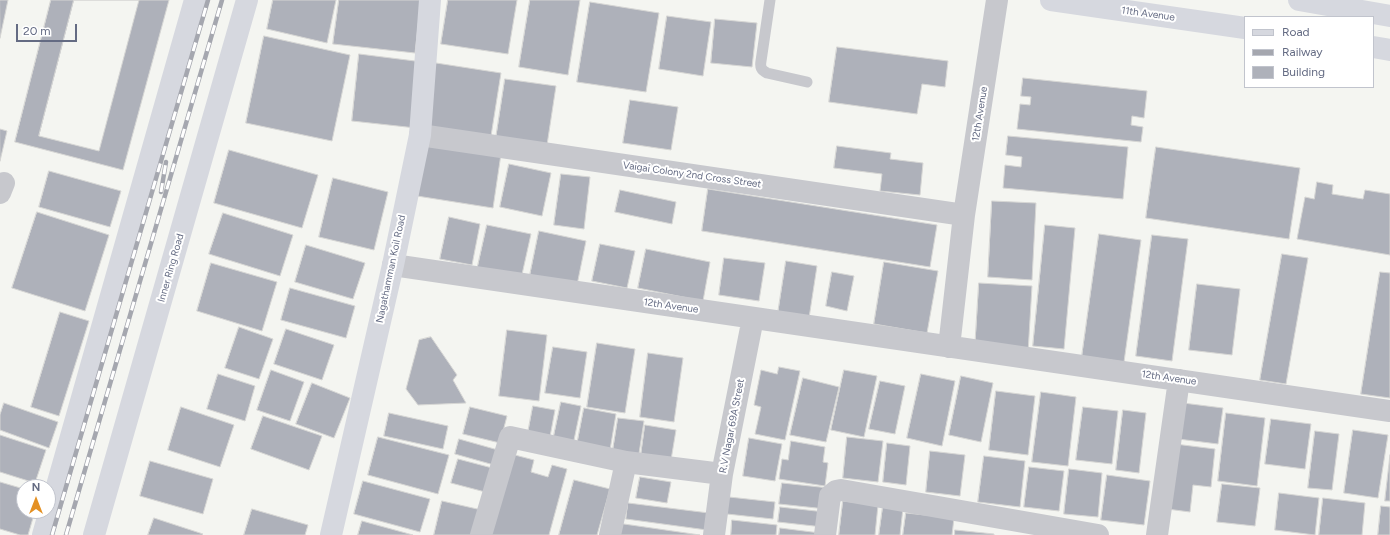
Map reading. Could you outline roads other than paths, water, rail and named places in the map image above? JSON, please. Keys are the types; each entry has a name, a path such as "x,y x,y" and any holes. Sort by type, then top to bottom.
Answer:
{"main road":[{"path":"43,535 195,0"},
{"name":"Inner Ring Road","path":"94,535 247,0"},
{"name":"Nagathamman Koil Road","path":"331,535 393,265 420,135 430,0"},
{"name":"11th Avenue","path":"1051,0 1244,28"},
{"path":"1299,0 1390,16"}],"street":[{"name":"12th Avenue","path":"949,347 964,215 997,0"},
{"name":"Vaigai Colony 2nd Cross Street","path":"420,135 964,215"},
{"name":"12th Avenue","path":"393,265 1390,411"},
{"name":"R.V Nagar 69A Street","path":"714,535 722,474 753,318"},
{"path":"1157,535 1179,380"},
{"path":"482,535 510,437 626,462 722,474"},
{"path":"610,535 626,462"},
{"path":"825,535 830,496 836,491 841,490 1098,535"}],"lane":[{"path":"770,0 760,66 762,70 767,72 807,82"}],"railway":[{"path":"52,535 208,0"},
{"path":"66,535 222,0"},
{"path":"161,192 166,162"}]}
